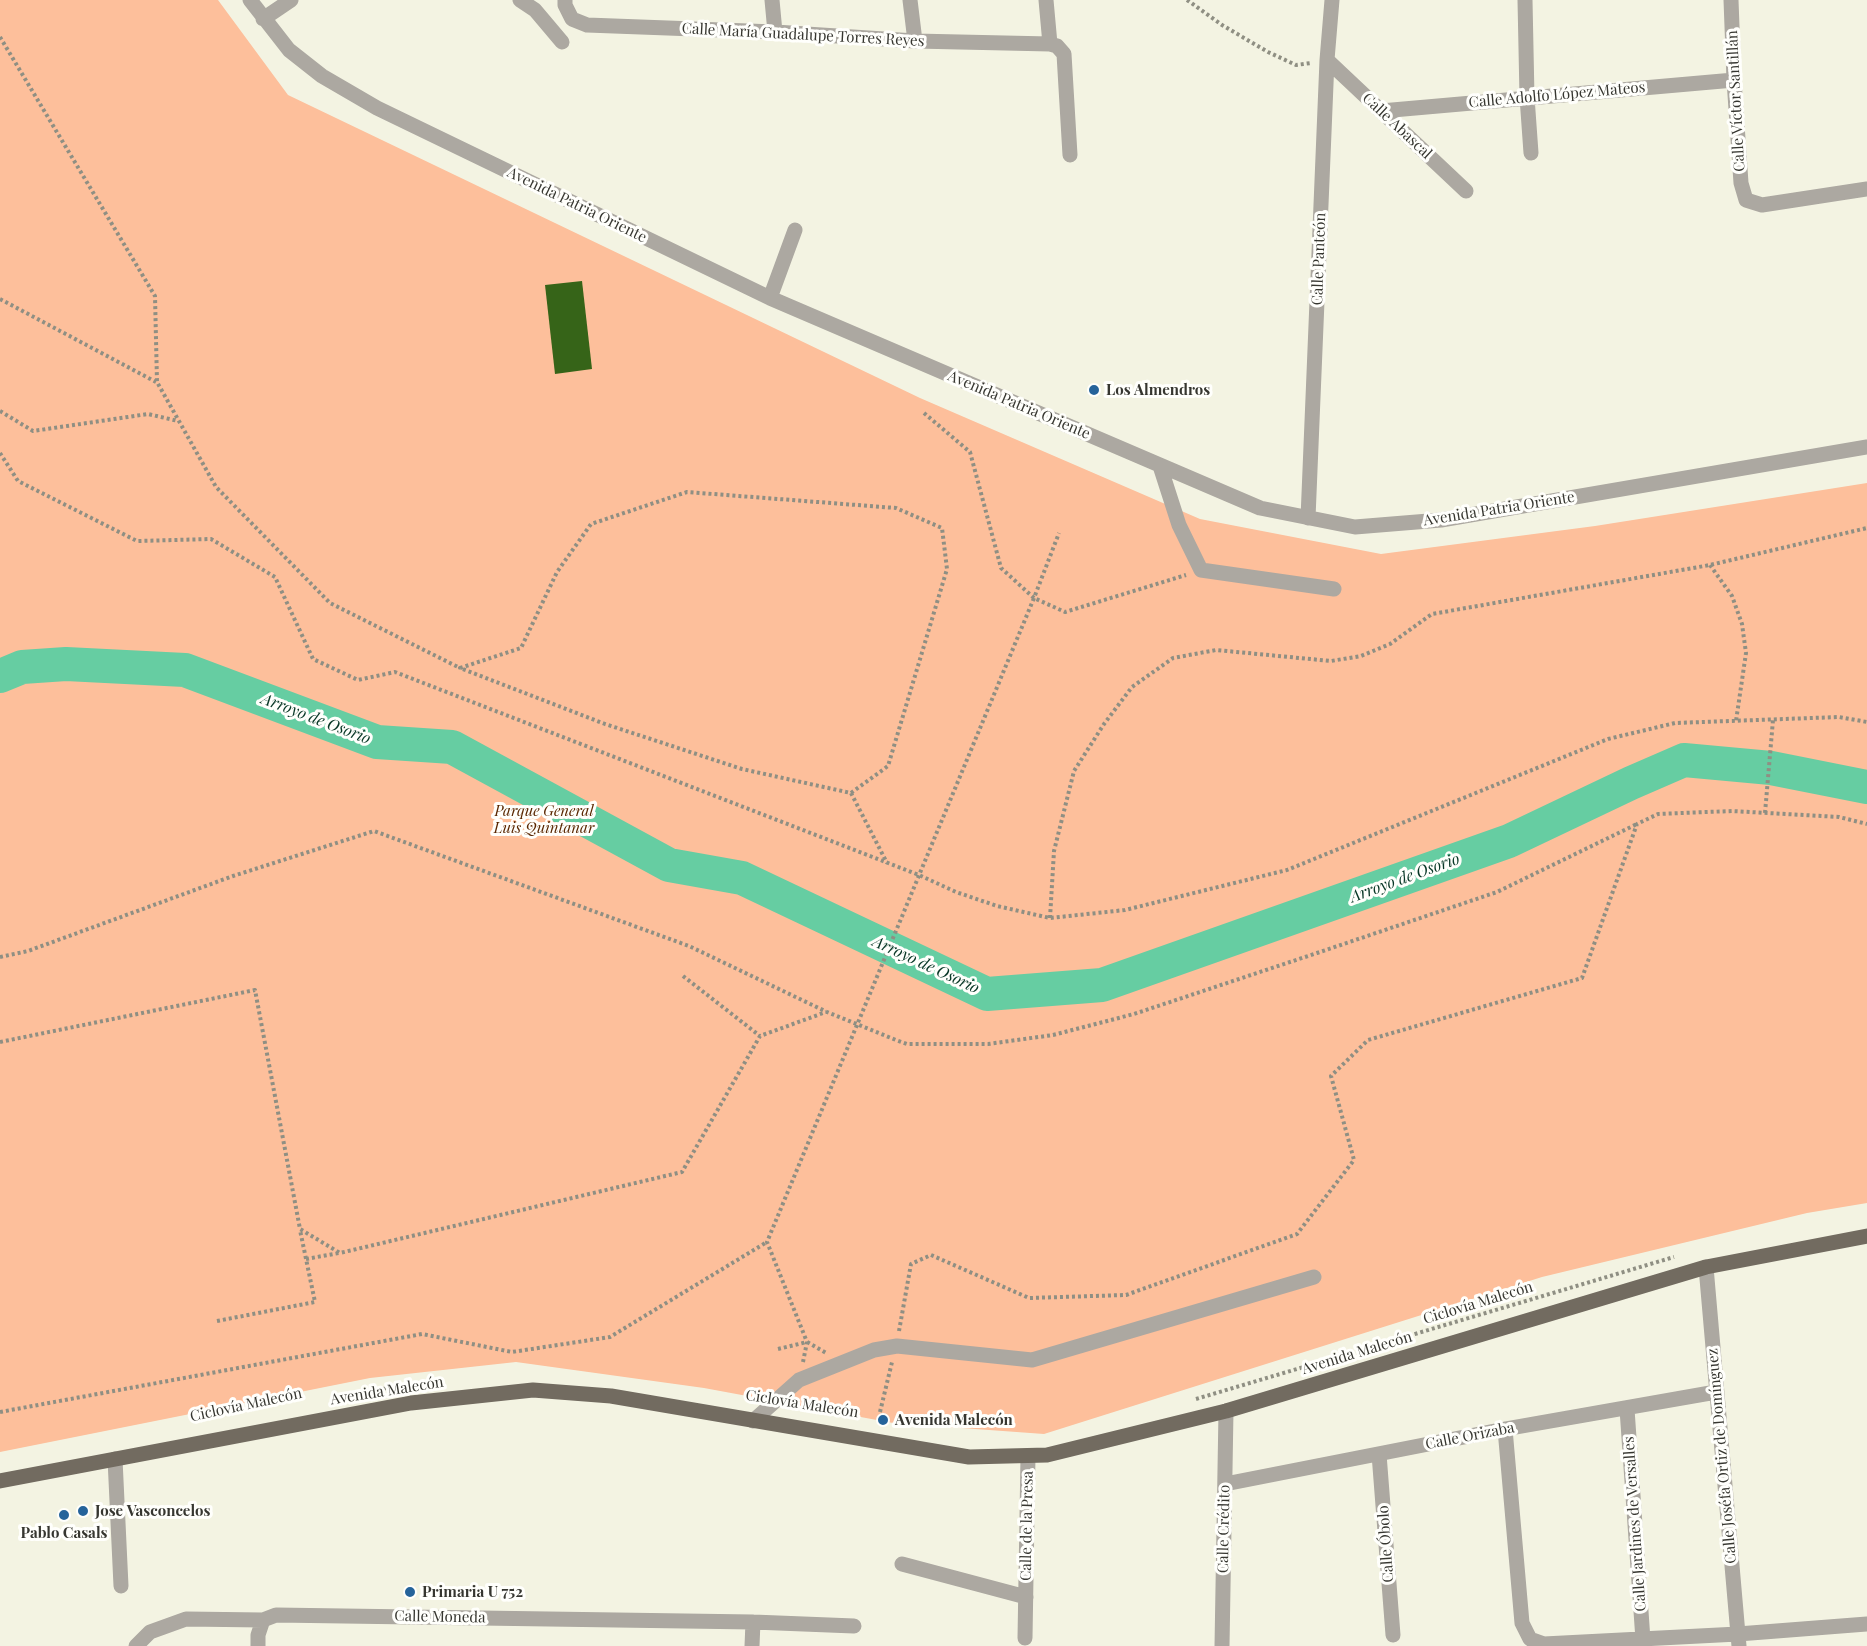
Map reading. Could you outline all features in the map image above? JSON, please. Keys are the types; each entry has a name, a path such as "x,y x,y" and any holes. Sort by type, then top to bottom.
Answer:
{"main road":[{"name":"Avenida Malecón","path":"0,1480 411,1403 532,1390 611,1396 969,1457 1047,1455 1227,1411 1706,1267 1867,1236"}],"street":[{"name":"Avenida Patria Oriente","path":"250,0 289,50 322,76 376,108 770,298 1260,508 1355,527 1441,520 1867,447"},
{"path":"263,19 291,0"},
{"path":"520,0 535,10 562,42"},
{"path":"772,0 775,32"},
{"path":"910,0 915,41"},
{"path":"1046,0 1050,44 1057,46 1064,54 1070,155"},
{"name":"Calle Panteón","path":"1308,518 1327,60 1332,0"},
{"path":"1526,0 1527,97 1531,153"},
{"name":"Calle Víctor Santillán","path":"1731,0 1741,183 1746,200 1762,204 1867,189"},
{"name":"Calle María Guadalupe Torres Reyes","path":"565,3 572,19 587,25 775,32 915,41 1050,44"},
{"name":"Calle Abascal","path":"1327,60 1466,191"},
{"name":"Calle Adolfo López Mateos","path":"1381,111 1734,80"},
{"path":"770,298 795,230"},
{"path":"1160,466 1179,525 1201,570 1334,590"},
{"name":"Calle Joséfa Ortiz de Domínguez","path":"1706,1267 1739,1640"},
{"path":"753,1421 799,1380 874,1350 897,1346 1032,1360 1314,1277"},
{"name":"Calle Orizaba","path":"1225,1484 1505,1429 1716,1392"},
{"name":"Calle Jardines de Versalles","path":"1627,1409 1643,1640"},
{"name":"Calle Crédito","path":"1222,1646 1227,1411"},
{"path":"1505,1429 1522,1623 1530,1639 1544,1644 1643,1640 1739,1640 1867,1624"},
{"name":"Calle Óbolo","path":"1379,1454 1393,1635"},
{"name":"Calle de la Presa","path":"1025,1638 1028,1456"},
{"path":"115,1459 121,1586"},
{"path":"902,1564 1026,1597"},
{"name":"Calle Moneda","path":"136,1646 150,1632 186,1619 263,1620 276,1615 753,1622 854,1626"},
{"path":"258,1646 258,1635 263,1620"},
{"path":"752,1646 753,1622"}],"path":[{"path":"1186,0 1222,25 1296,65 1327,60"},
{"path":"0,37 155,296 157,382 216,488 330,603 460,668 605,724 742,769 851,793 888,766 946,569 942,528 896,508 687,492 591,524 557,572 521,648 460,668"},
{"path":"0,299 157,382"},
{"path":"0,411 33,431 148,414 179,421"},
{"path":"924,413 970,452 1001,568 1034,598 1065,612 1201,570"},
{"path":"0,453 18,482 137,541 211,539 274,577 313,659 358,681 395,672 919,875 956,892 997,906 1050,918 1125,910 1287,870 1608,739 1675,723 1839,717 1867,722"},
{"path":"1050,918 1054,851 1074,771 1104,724 1132,687 1173,658 1216,650 1331,661 1361,656 1390,644 1432,614 1710,565 1867,528"},
{"path":"0,1412 422,1334 512,1352 610,1336 767,1242 1059,533"},
{"path":"1710,565 1732,596 1742,624 1746,653 1736,721"},
{"path":"1765,813 1773,720"},
{"path":"851,793 887,863"},
{"path":"0,957 28,951 233,876 374,831 689,946 827,1012 907,1044 988,1044 1065,1032 1134,1014 1497,892 1658,814 1732,811 1839,817 1867,824"},
{"path":"880,1412 897,1346 911,1264 931,1255 1029,1298 1126,1295 1297,1234 1354,1160 1331,1076 1368,1040 1582,978 1637,824"},
{"path":"683,976 760,1036"},
{"path":"0,1042 255,990 315,1302 217,1321"},
{"path":"306,1260 682,1172 760,1036 827,1012"},
{"path":"300,1229 340,1253"},
{"path":"767,1242 807,1342 778,1349"},
{"name":"Ciclovía Malecón","path":"1190,1400 1678,1256"},
{"path":"370,1391 404,1385"}],"green space":[{"name":"Parque General Luis Quintanar","path":"0,0 218,0 288,95 920,398 1200,519 1381,554 1595,526 1867,483 1867,1203 1807,1213 1542,1277 1044,1434 893,1423 704,1388 516,1362 370,1378 0,1452"}],"building":[{"path":"582,281 592,369 555,374 545,285"}],"waterway":[{"name":"Arroyo de Osorio","path":"0,676 22,667 66,664 185,670 377,742 452,747 669,865 742,878 987,994 1102,985 1509,841 1684,760 1771,768 1867,787"}],"place":[{"name":"Los Almendros","path":"1094,390"},
{"name":"Avenida Malecón","path":"883,1420"},
{"name":"Jose Vasconcelos","path":"83,1511"},
{"name":"Pablo Casals","path":"64,1515"},
{"name":"Primaria U 752","path":"410,1592"}]}
